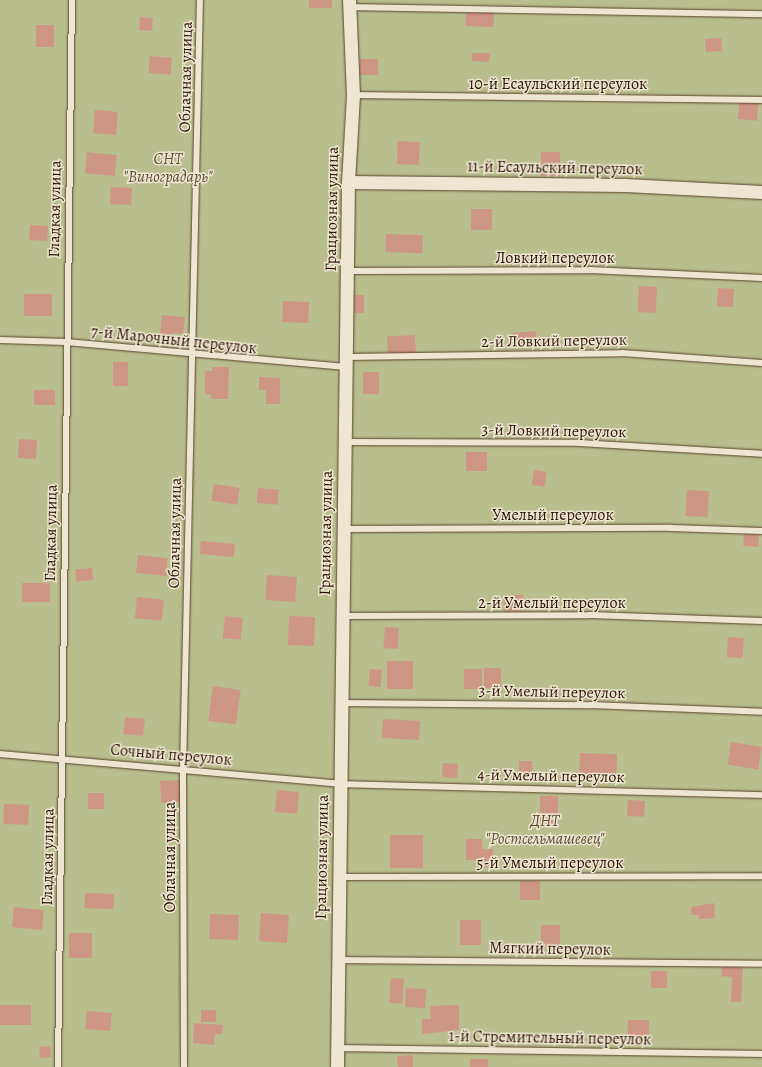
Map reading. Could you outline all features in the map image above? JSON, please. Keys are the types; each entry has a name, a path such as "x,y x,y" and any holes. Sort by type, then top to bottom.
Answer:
{"street":[{"name":"Грациозная улица","path":"337,1067 348,182 353,95 349,3"},
{"name":"11-й Есаульский переулок","path":"348,182 625,185 762,192"}],"lane":[{"name":"Гладкая улица","path":"58,1067 66,342 72,0"},
{"name":"Облачная улица","path":"184,1067 183,770 200,0"},
{"path":"349,3 762,14"},
{"name":"10-й Есаульский переулок","path":"353,95 762,100"},
{"name":"Ловкий переулок","path":"347,271 590,270 762,278"},
{"name":"7-й Марочный переулок","path":"0,340 66,342 192,356 346,362"},
{"name":"2-й Ловкий переулок","path":"346,362 622,353 762,363"},
{"name":"3-й Ловкий переулок","path":"344,442 579,443 762,454"},
{"name":"Умелый переулок","path":"343,529 656,528 762,532"},
{"name":"2-й Умелый переулок","path":"342,616 590,615 762,621"},
{"name":"3-й Умелый переулок","path":"341,703 591,705 762,712"},
{"name":"Сочный переулок","path":"0,754 62,758 340,784"},
{"name":"4-й Умелый переулок","path":"340,784 762,795"},
{"name":"5-й Умелый переулок","path":"339,877 762,876"},
{"name":"Мягкий переулок","path":"338,960 762,964"},
{"name":"1-й Стремительный переулок","path":"337,1048 762,1054"}],"green space":[{"path":"0,0 762,0 762,1067 0,1067"}],"building":[{"path":"309,0 332,0 332,8 309,8"},
{"path":"466,10 494,11 493,27 465,26"},
{"path":"140,17 153,18 152,31 139,30"},
{"path":"36,25 54,25 54,47 36,47"},
{"path":"721,38 722,51 706,52 705,39"},
{"path":"472,53 490,53 489,62 472,61"},
{"path":"150,56 172,58 170,75 149,73"},
{"path":"360,59 378,59 378,75 360,75"},
{"path":"740,98 759,100 757,121 738,119"},
{"path":"95,110 118,112 116,135 93,133"},
{"path":"398,141 420,142 419,165 397,164"},
{"path":"87,152 117,155 115,176 85,173"},
{"path":"541,152 560,152 560,176 541,176"},
{"path":"111,187 132,188 131,205 110,204"},
{"path":"471,209 492,209 492,230 471,230"},
{"path":"30,225 48,226 47,241 29,240"},
{"path":"386,234 423,235 422,253 385,252"},
{"path":"639,286 657,287 656,313 638,312"},
{"path":"718,288 734,289 733,307 717,306"},
{"path":"24,294 52,294 52,316 24,316"},
{"path":"350,295 364,295 364,313 350,313"},
{"path":"283,301 309,302 308,323 282,322"},
{"path":"162,315 185,317 183,334 172,333 171,345 159,344"},
{"path":"536,331 537,345 513,347 512,333"},
{"path":"415,335 416,353 388,354 387,336"},
{"path":"113,362 128,362 128,386 113,386"},
{"path":"212,367 229,367 228,399 211,399 211,394 205,394 205,371 212,371"},
{"path":"363,372 379,372 379,394 363,394"},
{"path":"259,377 280,378 280,404 266,404 266,390 259,390"},
{"path":"34,390 55,390 55,405 34,405"},
{"path":"19,439 37,440 36,459 18,458"},
{"path":"466,452 487,452 487,471 466,471"},
{"path":"534,470 547,472 544,487 532,485"},
{"path":"214,484 240,488 237,505 211,501"},
{"path":"258,488 279,490 278,505 257,503"},
{"path":"687,490 709,491 708,517 686,516"},
{"path":"744,534 759,535 758,547 743,546"},
{"path":"201,541 235,544 234,557 200,554"},
{"path":"138,555 168,558 166,576 136,573"},
{"path":"92,568 93,580 76,581 75,569"},
{"path":"267,575 297,577 295,602 265,600"},
{"path":"22,583 50,583 50,602 22,602"},
{"path":"504,595 523,595 523,611 504,611"},
{"path":"137,597 164,600 162,621 135,618"},
{"path":"225,616 243,618 241,640 223,638"},
{"path":"289,616 315,617 314,646 288,645"},
{"path":"385,627 399,628 398,649 384,648"},
{"path":"728,637 744,638 743,658 727,657"},
{"path":"387,661 413,661 413,689 387,689"},
{"path":"484,668 501,668 501,688 484,688"},
{"path":"370,669 382,670 380,687 369,686"},
{"path":"464,669 482,669 482,689 464,689"},
{"path":"213,686 241,690 236,725 208,721"},
{"path":"125,717 145,719 143,736 123,734"},
{"path":"383,719 420,721 419,740 382,738"},
{"path":"731,742 762,747 758,770 727,765"},
{"path":"580,753 617,754 616,776 579,775"},
{"path":"519,761 532,761 532,775 519,775"},
{"path":"443,763 458,764 457,778 442,777"},
{"path":"180,780 181,802 161,803 160,781"},
{"path":"277,790 299,792 297,814 275,812"},
{"path":"88,793 104,793 104,809 88,809"},
{"path":"540,796 558,796 558,825 540,825"},
{"path":"628,800 645,801 644,817 627,816"},
{"path":"4,804 29,805 28,825 3,824"},
{"path":"390,835 423,835 423,868 390,868"},
{"path":"466,839 482,839 482,849 493,849 494,867 482,867 482,860 466,860"},
{"path":"520,881 540,881 540,900 520,900"},
{"path":"85,893 114,894 113,909 84,908"},
{"path":"714,903 715,918 699,919 699,915 692,915 691,907"},
{"path":"14,907 44,910 42,930 12,927"},
{"path":"261,913 289,915 287,943 259,941"},
{"path":"210,914 239,915 238,940 209,939"},
{"path":"460,920 481,920 481,945 460,945"},
{"path":"541,925 560,925 560,948 541,948"},
{"path":"69,933 92,933 92,958 69,958"},
{"path":"722,966 743,967 741,1002 731,1002 732,977 721,976"},
{"path":"651,971 667,971 667,988 651,988"},
{"path":"391,978 404,979 402,1004 389,1003"},
{"path":"406,988 426,989 425,1008 405,1007"},
{"path":"0,1005 31,1005 31,1025 0,1025"},
{"path":"459,1005 459,1030 422,1034 422,1019 431,1019 430,1006"},
{"path":"201,1010 216,1010 216,1022 201,1022"},
{"path":"87,1011 112,1013 110,1031 85,1029"},
{"path":"628,1020 649,1020 649,1038 640,1038 640,1046 627,1046"},
{"path":"194,1023 223,1025 222,1034 215,1034 214,1045 193,1043"},
{"path":"50,1046 51,1057 40,1058 39,1047"},
{"path":"413,1055 413,1067 398,1067 397,1056"},
{"path":"470,1059 488,1059 488,1067 470,1067"}],"park label":[{"name":"СНТ \"Виноградарь\"","path":"168,168"},
{"name":"ДНТ \"Ростсельмашевец\"","path":"545,830"}]}
